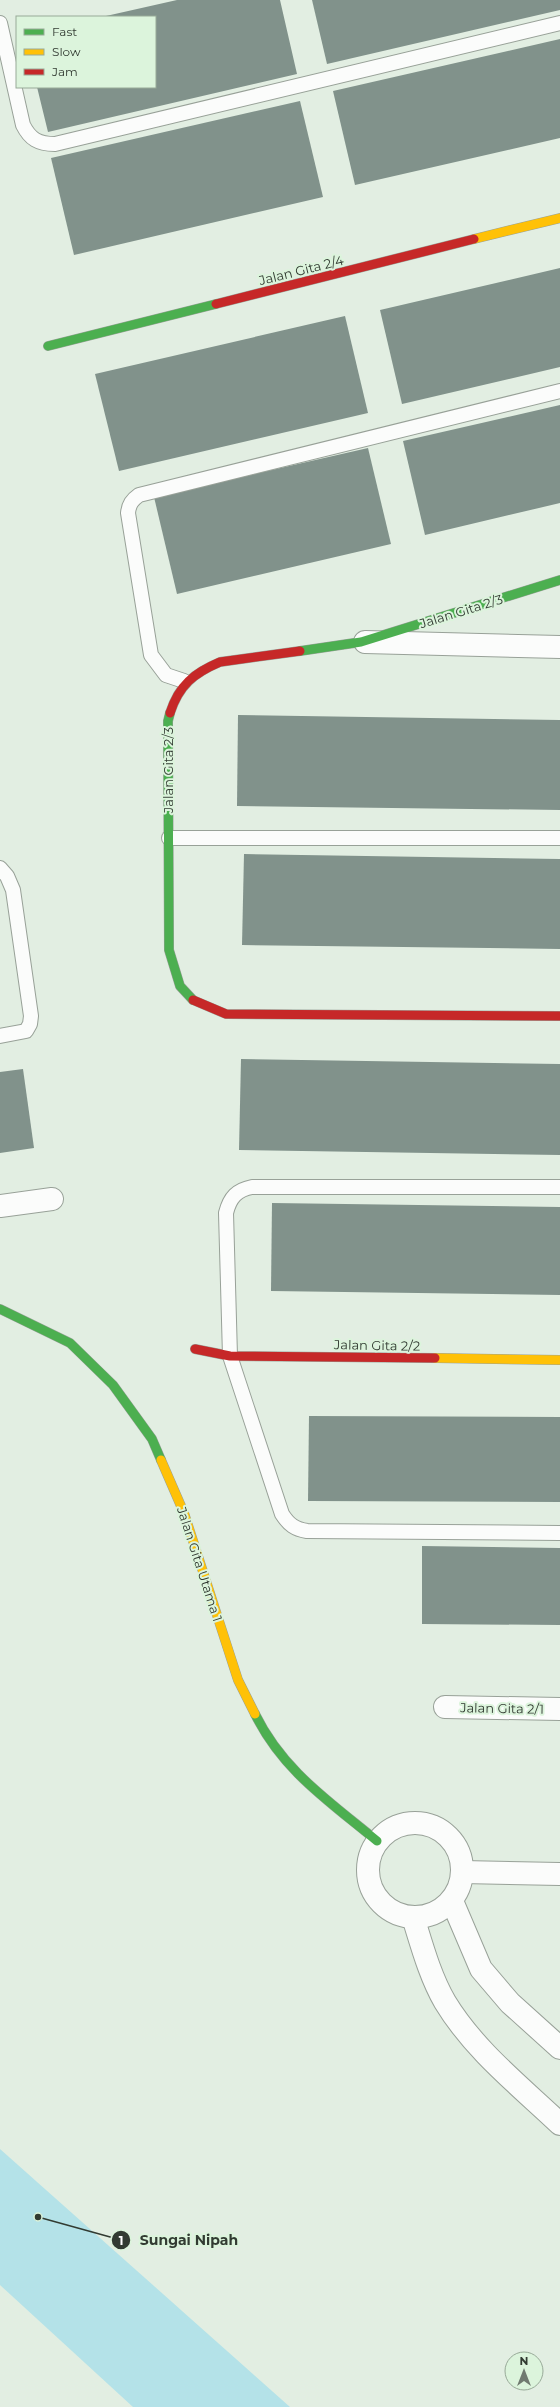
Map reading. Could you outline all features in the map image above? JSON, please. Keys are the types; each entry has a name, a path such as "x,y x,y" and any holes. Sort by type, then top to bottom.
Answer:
{"street":[{"name":"Jalan Gita 2/4","path":"48,346 560,218"},
{"name":"Jalan Gita 2/3","path":"560,580 362,642 220,662 200,670 184,681 175,698 168,721 168,950 174,976 185,994 203,1008 226,1014 560,1016"},
{"name":"Jalan Gita 2/3","path":"362,642 560,647"},
{"path":"0,1206 52,1199"},
{"name":"Jalan Gita Utama 1","path":"0,1310 70,1343 113,1385 152,1440 184,1513 238,1680 267,1738 298,1776 377,1841"},
{"name":"Jalan Gita 2/2","path":"195,1349 230,1356 560,1360"},
{"name":"Jalan Gita 2/1","path":"445,1707 560,1709"},
{"path":"416,1823 431,1826 444,1833 454,1844 460,1857 462,1872 459,1886 452,1901 441,1910 427,1915 413,1917 398,1914 385,1907 375,1896 368,1883 367,1868 370,1854 377,1841 388,1831 402,1825 416,1823"},
{"path":"462,1872 560,1874"},
{"path":"452,1901 481,1969 510,2003 560,2048"},
{"path":"413,1917 427,1963 445,2002 472,2040 560,2124"}],"lane":[{"path":"0,23 23,125 31,138 44,144 55,144 560,24"},
{"path":"184,681 166,675 151,655 128,513 128,506 133,500 140,496 560,391"},
{"path":"168,838 560,838"},
{"path":"0,868 7,876 13,890 31,1016 30,1024 26,1031 0,1036"},
{"path":"560,1187 252,1187 242,1189 234,1195 228,1203 226,1213 230,1356 282,1514 288,1523 297,1530 560,1533"}],"water":[{"path":"0,2149 290,2407 133,2407 0,2285"}],"building":[{"path":"177,0 280,0 297,74 48,132 37,88 156,88 156,16 106,16"},
{"path":"312,0 560,0 560,10 327,64"},
{"path":"560,39 560,138 355,185 333,91"},
{"path":"300,101 323,197 74,255 51,158"},
{"path":"560,268 560,367 402,404 380,310"},
{"path":"345,316 368,413 119,471 95,374"},
{"path":"560,405 560,503 425,535 403,441"},
{"path":"368,448 391,544 177,594 154,497"},
{"path":"238,715 560,720 560,810 237,806"},
{"path":"244,854 560,859 560,949 242,945"},
{"path":"241,1059 560,1064 560,1155 239,1150"},
{"path":"23,1069 34,1148 0,1153 0,1072"},
{"path":"272,1203 560,1207 560,1295 271,1291"},
{"path":"309,1416 560,1417 560,1502 308,1501"},
{"path":"422,1546 560,1548 560,1625 422,1624"}],"traffic: fast":[{"path":"48,346 216,304"},
{"path":"300,651 361,642 560,580"},
{"path":"170,713 168,721 169,950 180,986 193,1000"},
{"path":"0,1309 70,1343 113,1385 152,1439 161,1460"},
{"path":"255,1714 266,1734 293,1769 308,1784 377,1841"}],"traffic: slow":[{"path":"474,239 560,218"},
{"path":"435,1358 560,1360"},
{"path":"161,1460 184,1513 238,1680 255,1714"}],"traffic: jam":[{"path":"216,304 474,239"},
{"path":"170,713 183,687 195,676 211,666 220,662 300,651"},
{"path":"193,1000 226,1014 560,1016"},
{"path":"195,1349 230,1356 435,1358"}],"place":[{"name":"Sungai Nipah","path":"38,2217"}]}
